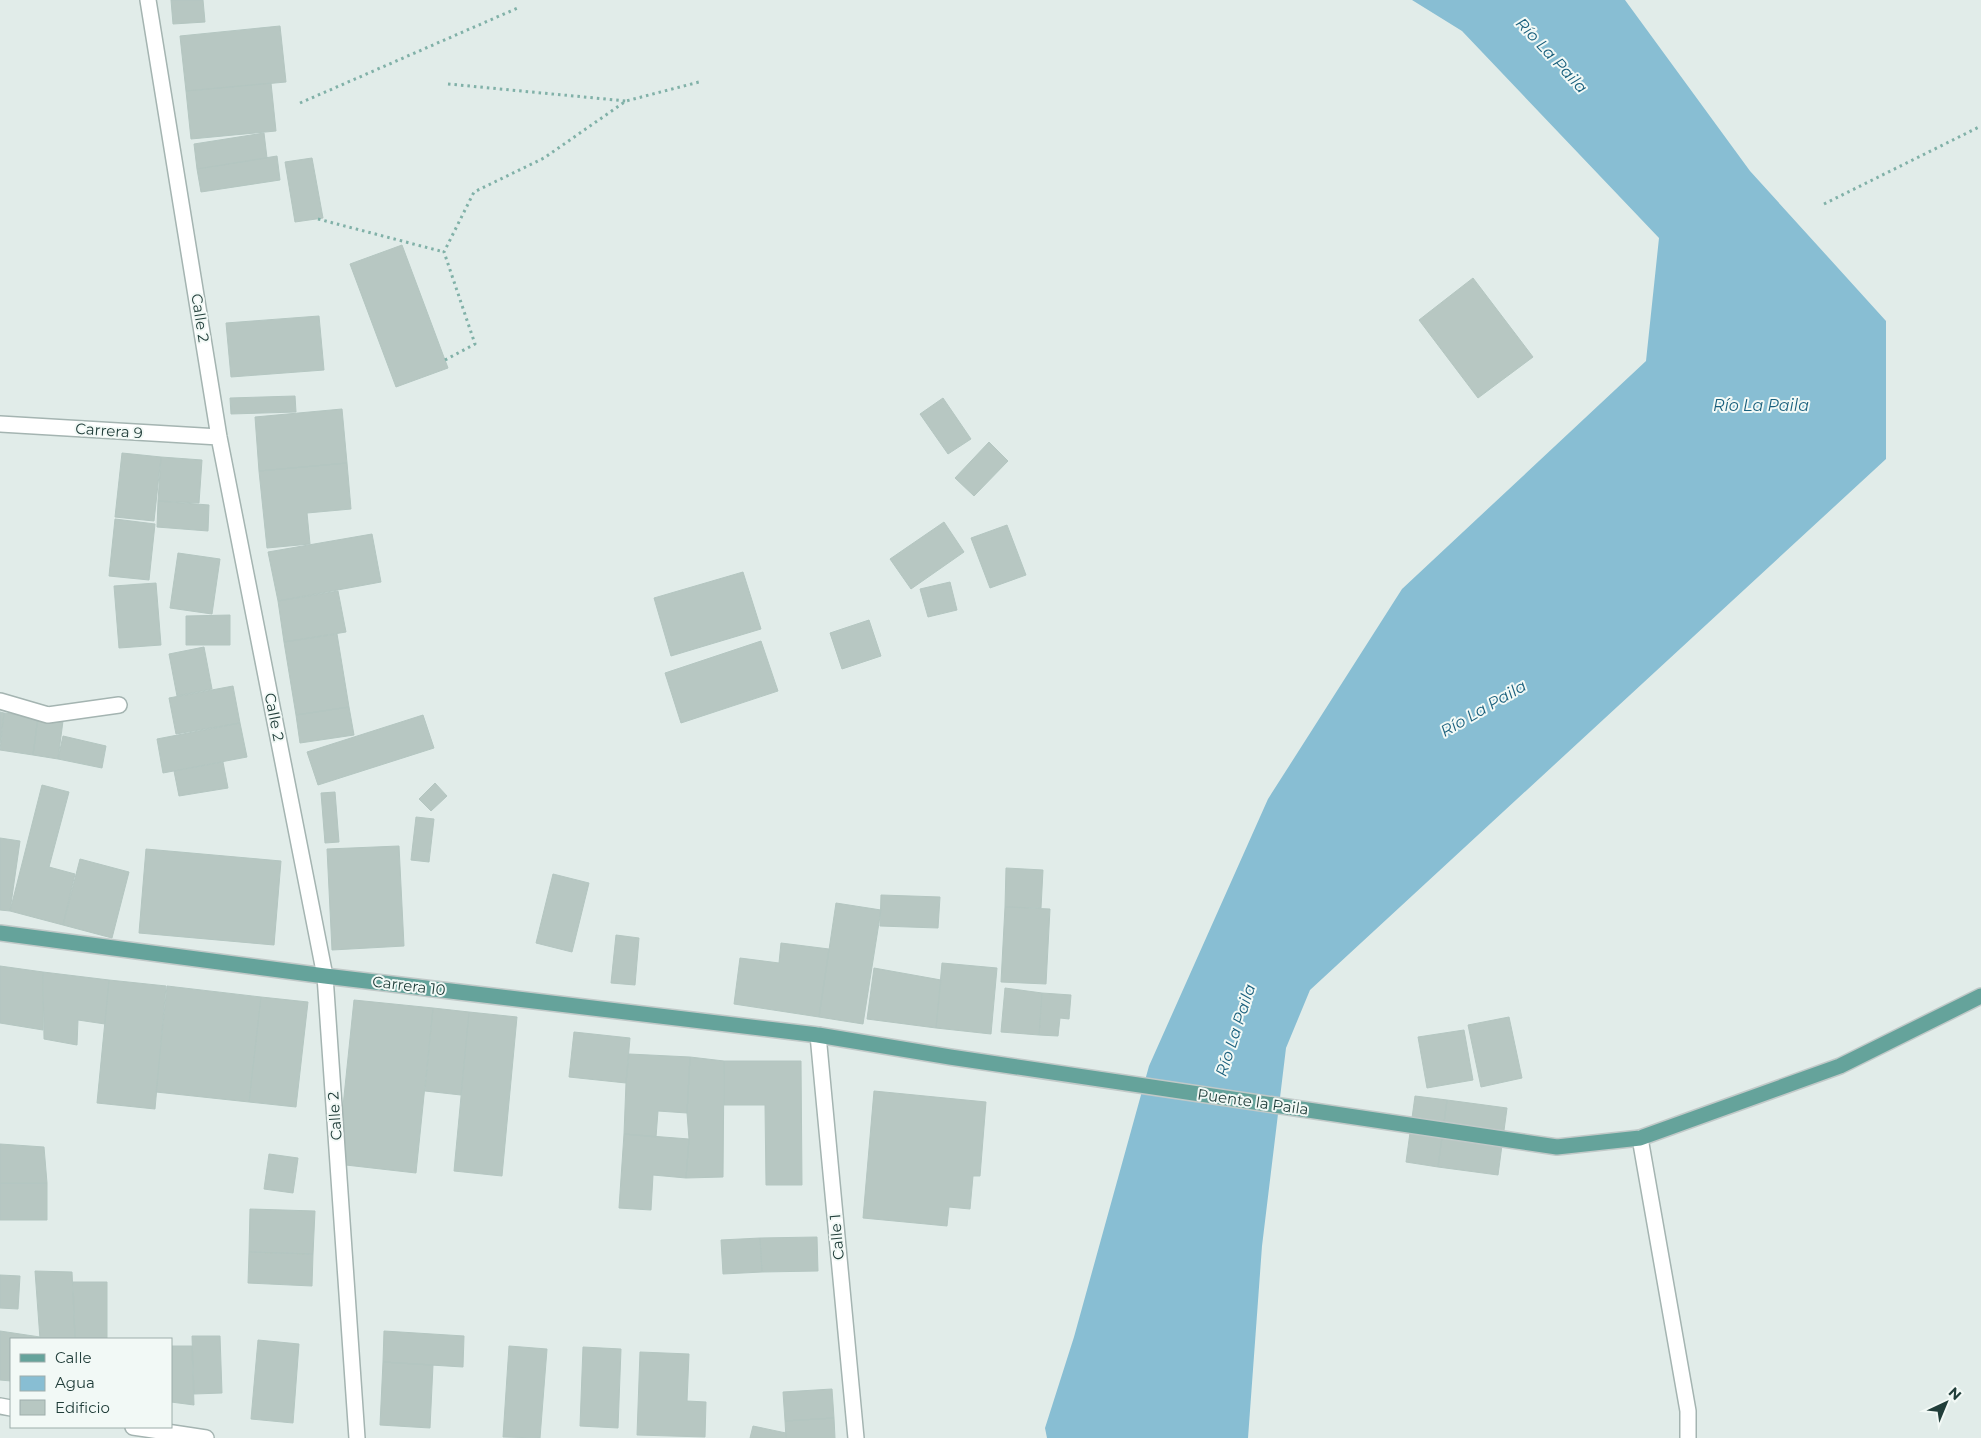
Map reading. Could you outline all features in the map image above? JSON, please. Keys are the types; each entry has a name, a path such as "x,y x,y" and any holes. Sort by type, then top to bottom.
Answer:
{"main road":[{"name":"Carrera 10","path":"0,933 325,976 818,1035 950,1057"},
{"name":"Puente la Paila","path":"950,1057 1557,1147 1640,1138 1840,1066 1981,996"}],"street":[{"name":"Calle 2","path":"148,0 219,437 325,976 357,1438"},
{"name":"Carrera 9","path":"0,424 219,437"},
{"path":"0,701 48,715 119,705"},
{"name":"Calle 1","path":"818,1035 856,1438"},
{"path":"1640,1138 1688,1411 1688,1438"},
{"path":"139,1428 206,1438"}],"path":[{"path":"300,103 520,7"},
{"path":"448,84 626,101 699,82"},
{"path":"445,360 474,344 444,252 474,192 544,158 626,101"},
{"path":"1824,204 1981,126"},
{"path":"318,219 444,252"}],"water":[{"name":"Río La Paila","path":"1412,0 1625,0 1750,171 1886,321 1886,459 1310,990 1286,1048 1262,1246 1248,1438 1047,1438 1045,1428 1074,1337 1149,1066 1268,799 1402,589 1646,361 1659,238 1462,31"}],"building":[{"path":"171,0 203,0 205,22 173,24"},
{"path":"280,26 286,82 186,91 180,36"},
{"path":"271,83 276,131 191,139 186,91"},
{"path":"264,133 267,158 197,169 194,144"},
{"path":"277,156 280,180 201,192 197,169"},
{"path":"312,158 323,218 295,222 285,162"},
{"path":"402,245 448,368 396,387 350,264"},
{"path":"1473,278 1533,357 1478,398 1419,320"},
{"path":"319,316 324,370 231,377 226,323"},
{"path":"295,396 296,412 231,414 230,398"},
{"path":"943,398 971,439 948,454 920,414"},
{"path":"342,409 347,463 259,471 255,417"},
{"path":"989,442 1008,461 974,496 955,478"},
{"path":"122,453 161,457 154,521 115,517"},
{"path":"161,457 202,460 199,503 158,501"},
{"path":"347,463 351,509 307,513 310,544 267,548 259,471"},
{"path":"158,501 209,505 208,531 157,527"},
{"path":"115,519 155,524 149,580 109,576"},
{"path":"944,522 964,552 911,589 890,559"},
{"path":"1007,525 1026,575 990,588 971,538"},
{"path":"372,534 381,582 278,601 268,552"},
{"path":"178,553 220,559 212,614 170,608"},
{"path":"743,572 761,629 671,656 654,598"},
{"path":"950,582 957,610 928,617 920,589"},
{"path":"156,583 161,645 119,648 114,586"},
{"path":"338,591 346,632 284,642 278,601"},
{"path":"230,615 230,645 186,645 186,616"},
{"path":"869,620 881,656 842,669 830,633"},
{"path":"337,634 349,707 296,715 284,642"},
{"path":"761,641 778,691 681,723 665,673"},
{"path":"204,647 212,689 177,696 169,654"},
{"path":"233,686 240,723 176,734 169,698"},
{"path":"349,707 354,735 300,743 296,715"},
{"path":"0,712 4,713 0,743"},
{"path":"4,713 38,717 33,755 0,750"},
{"path":"423,715 434,748 318,785 307,752"},
{"path":"38,717 63,721 58,759 33,755"},
{"path":"240,723 247,757 163,773 157,739"},
{"path":"63,736 106,746 102,768 58,759"},
{"path":"223,762 228,788 179,796 174,771"},
{"path":"435,783 447,796 431,811 419,799"},
{"path":"42,785 69,792 49,867 75,874 63,925 10,911"},
{"path":"335,792 339,842 325,843 321,793"},
{"path":"416,817 434,819 429,862 411,860"},
{"path":"0,838 20,841 10,911 0,910"},
{"path":"399,846 404,946 332,950 327,849"},
{"path":"146,849 281,861 274,945 139,933"},
{"path":"80,859 129,872 112,938 63,925"},
{"path":"1006,868 1043,870 1041,908 1005,907"},
{"path":"553,874 589,883 572,952 536,943"},
{"path":"881,895 940,897 938,928 880,926"},
{"path":"836,903 881,910 863,1024 819,1017"},
{"path":"1005,907 1050,909 1046,984 1001,982"},
{"path":"616,935 639,938 635,985 611,983"},
{"path":"781,943 829,949 819,1017 734,1004 740,958 779,963"},
{"path":"942,963 997,968 991,1034 936,1028"},
{"path":"0,966 43,972 43,1030 0,1023"},
{"path":"874,968 941,980 936,1028 867,1019"},
{"path":"43,972 109,980 105,1024 78,1020 77,1045 44,1039"},
{"path":"109,980 166,986 155,1109 97,1103"},
{"path":"167,986 261,997 249,1102 156,1092"},
{"path":"1005,988 1042,993 1039,1035 1001,1032"},
{"path":"1042,993 1071,995 1069,1019 1060,1018 1058,1036 1039,1035"},
{"path":"261,997 308,1002 296,1107 249,1102"},
{"path":"354,1000 433,1008 416,1173 337,1164"},
{"path":"433,1008 469,1012 461,1095 425,1091"},
{"path":"469,1012 517,1017 502,1176 454,1171"},
{"path":"1509,1017 1522,1078 1481,1087 1468,1025"},
{"path":"1464,1030 1473,1080 1427,1088 1418,1037"},
{"path":"574,1032 630,1038 626,1083 569,1077"},
{"path":"629,1054 690,1057 687,1113 658,1111 656,1137 624,1134"},
{"path":"690,1057 724,1061 723,1177 686,1178 689,1139 687,1113"},
{"path":"724,1061 801,1061 802,1185 766,1185 765,1105 724,1105"},
{"path":"874,1091 986,1102 980,1176 973,1176 970,1209 949,1207 947,1226 863,1218"},
{"path":"1415,1096 1447,1100 1438,1167 1406,1162"},
{"path":"1447,1100 1507,1108 1498,1175 1438,1167"},
{"path":"624,1134 689,1139 686,1178 653,1175 651,1210 619,1208"},
{"path":"0,1144 44,1147 47,1183 0,1183"},
{"path":"269,1154 298,1158 293,1193 264,1189"},
{"path":"0,1183 47,1183 47,1220 0,1220"},
{"path":"250,1209 315,1211 313,1254 249,1252"},
{"path":"817,1237 818,1271 762,1272 760,1238"},
{"path":"760,1238 762,1272 723,1274 721,1240"},
{"path":"249,1252 313,1254 312,1286 248,1283"},
{"path":"35,1271 72,1272 75,1338 40,1338"},
{"path":"0,1275 20,1276 18,1309 0,1308"},
{"path":"73,1282 107,1282 107,1338 75,1338"},
{"path":"0,1331 40,1337 10,1338 10,1381 0,1380"},
{"path":"384,1331 464,1336 463,1367 383,1362"},
{"path":"192,1336 220,1336 222,1393 194,1394"},
{"path":"258,1340 299,1344 293,1423 251,1419"},
{"path":"172,1346 192,1346 194,1405 172,1402"},
{"path":"509,1346 547,1349 540,1438 503,1437"},
{"path":"583,1347 621,1349 618,1428 580,1426"},
{"path":"640,1352 689,1354 687,1401 706,1402 705,1437 637,1435"},
{"path":"383,1362 433,1365 430,1428 380,1425"},
{"path":"832,1389 834,1418 785,1421 783,1392"},
{"path":"834,1418 835,1438 786,1438 785,1421"},
{"path":"753,1426 786,1433 786,1438 750,1438"}]}
